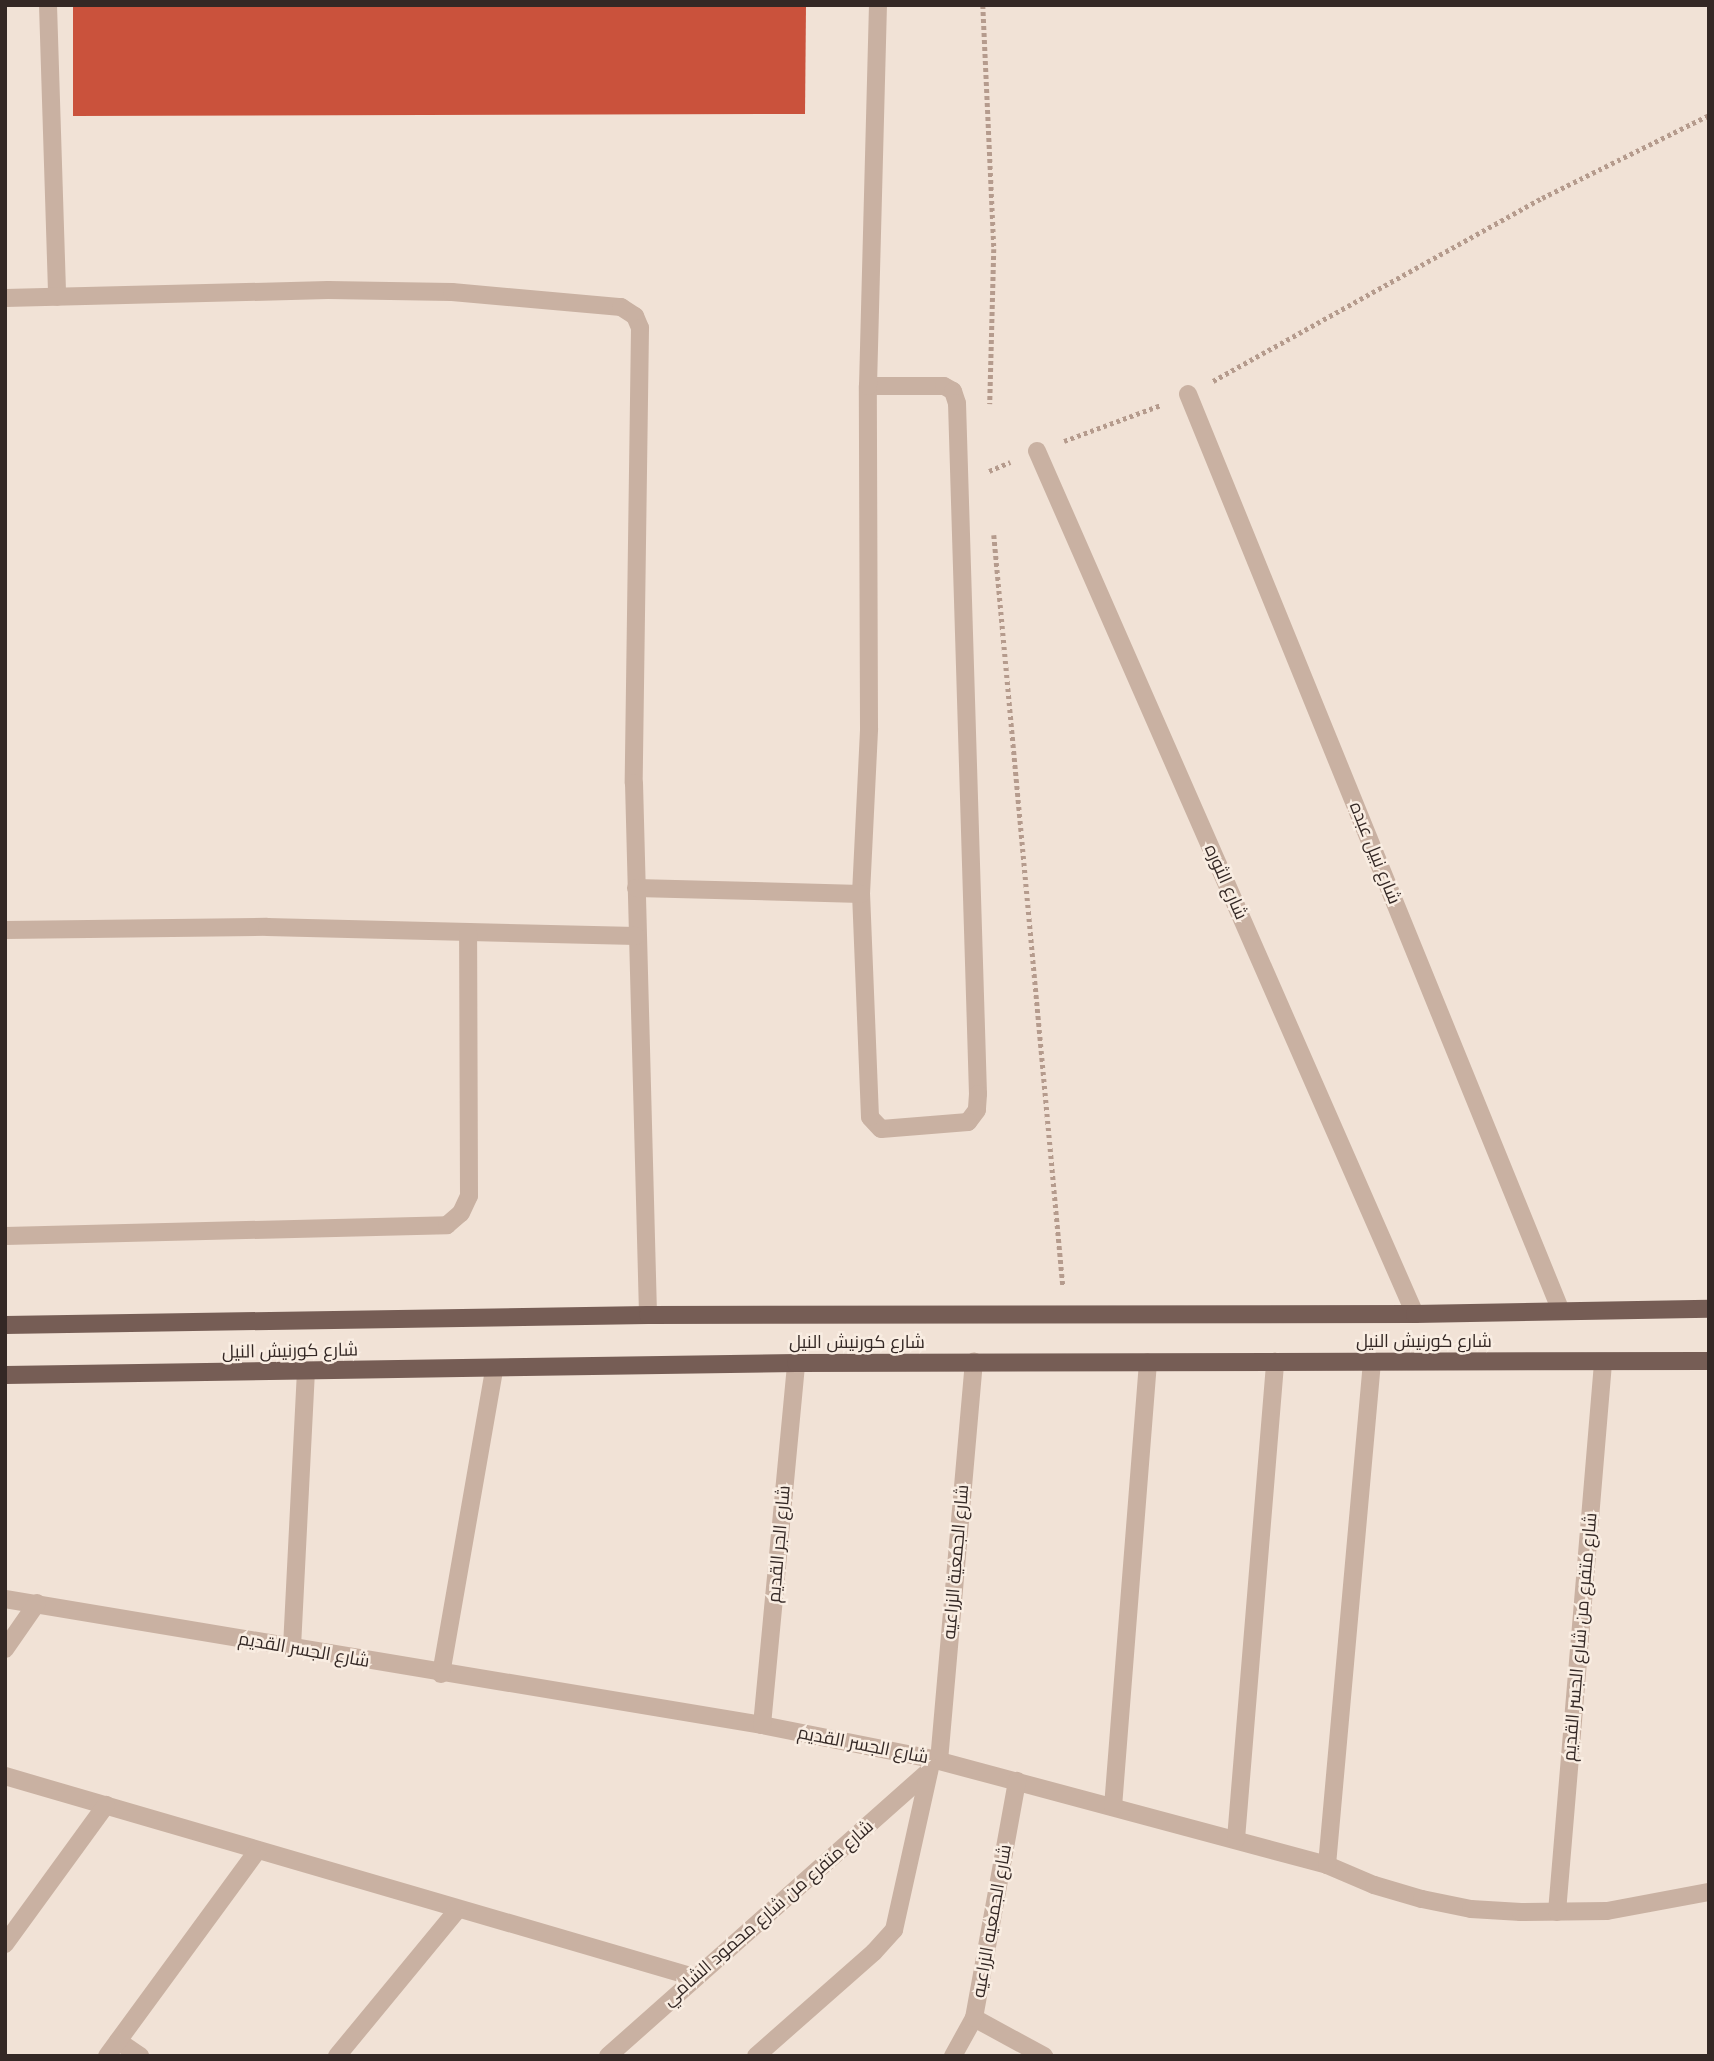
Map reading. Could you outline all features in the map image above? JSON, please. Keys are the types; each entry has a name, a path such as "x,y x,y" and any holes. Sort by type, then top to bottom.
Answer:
{"main road":[{"name":"شارع كورنيش النيل","path":"5,1325 648,1315 1416,1314 1709,1310"},
{"name":"شارع كورنيش النيل","path":"5,1376 796,1363 1709,1361"}],"street":[{"path":"48,5 57,297"},
{"path":"868,386 944,386 953,391 957,403 978,1094 977,1110 968,1122 881,1129 870,1117 861,894 869,728 868,386 878,5"},
{"path":"5,298 328,290 453,292 621,307 635,316 640,328 634,783 648,1315"},
{"name":"شارع نبيل عبده","path":"1188,394 1561,1311"},
{"name":"شارع الثوره","path":"1037,451 1416,1314"},
{"path":"636,888 861,894"},
{"path":"5,930 267,927 636,936"},
{"path":"5,1236 447,1225 461,1213 469,1196 468,932"},
{"name":"شارع الجمعية الزراعيه","path":"756,2056 874,1952 894,1930 933,1763 974,1362"},
{"path":"1113,1807 1148,1362"},
{"path":"1236,1839 1275,1362"},
{"path":"1327,1865 1372,1362"},
{"name":"شارع الجر القديم","path":"762,1725 796,1363"},
{"name":"شارع متفرع من شارع الجسر القديم","path":"1558,1912 1603,1363"},
{"path":"441,1674 494,1370"},
{"path":"292,1647 306,1372"},
{"name":"شارع الجسر القديم","path":"5,1599 441,1674 762,1725 1017,1781 1327,1865 1374,1885 1422,1899 1471,1909 1608,1911 1709,1892"},
{"path":"5,1649 37,1603"},
{"name":"شارع متفرع من شارع محمود الشامي","path":"608,2056 933,1763"},
{"path":"5,1776 694,1978"},
{"name":"شارع الجمعيه الزراعيه","path":"953,2056 974,2018 1017,1781"},
{"path":"5,1944 106,1805"},
{"path":"141,2056 112,2048 258,1850"},
{"path":"337,2056 458,1909"},
{"path":"974,2018 1044,2056"}],"path":[{"path":"983,5 993,249 989,416"},
{"path":"988,471 1188,394 1542,198 1709,115"},
{"path":"988,458 989,485"},
{"path":"993,527 1066,1315"}],"building":[{"path":"73,5 806,5 805,114 73,116"}]}
